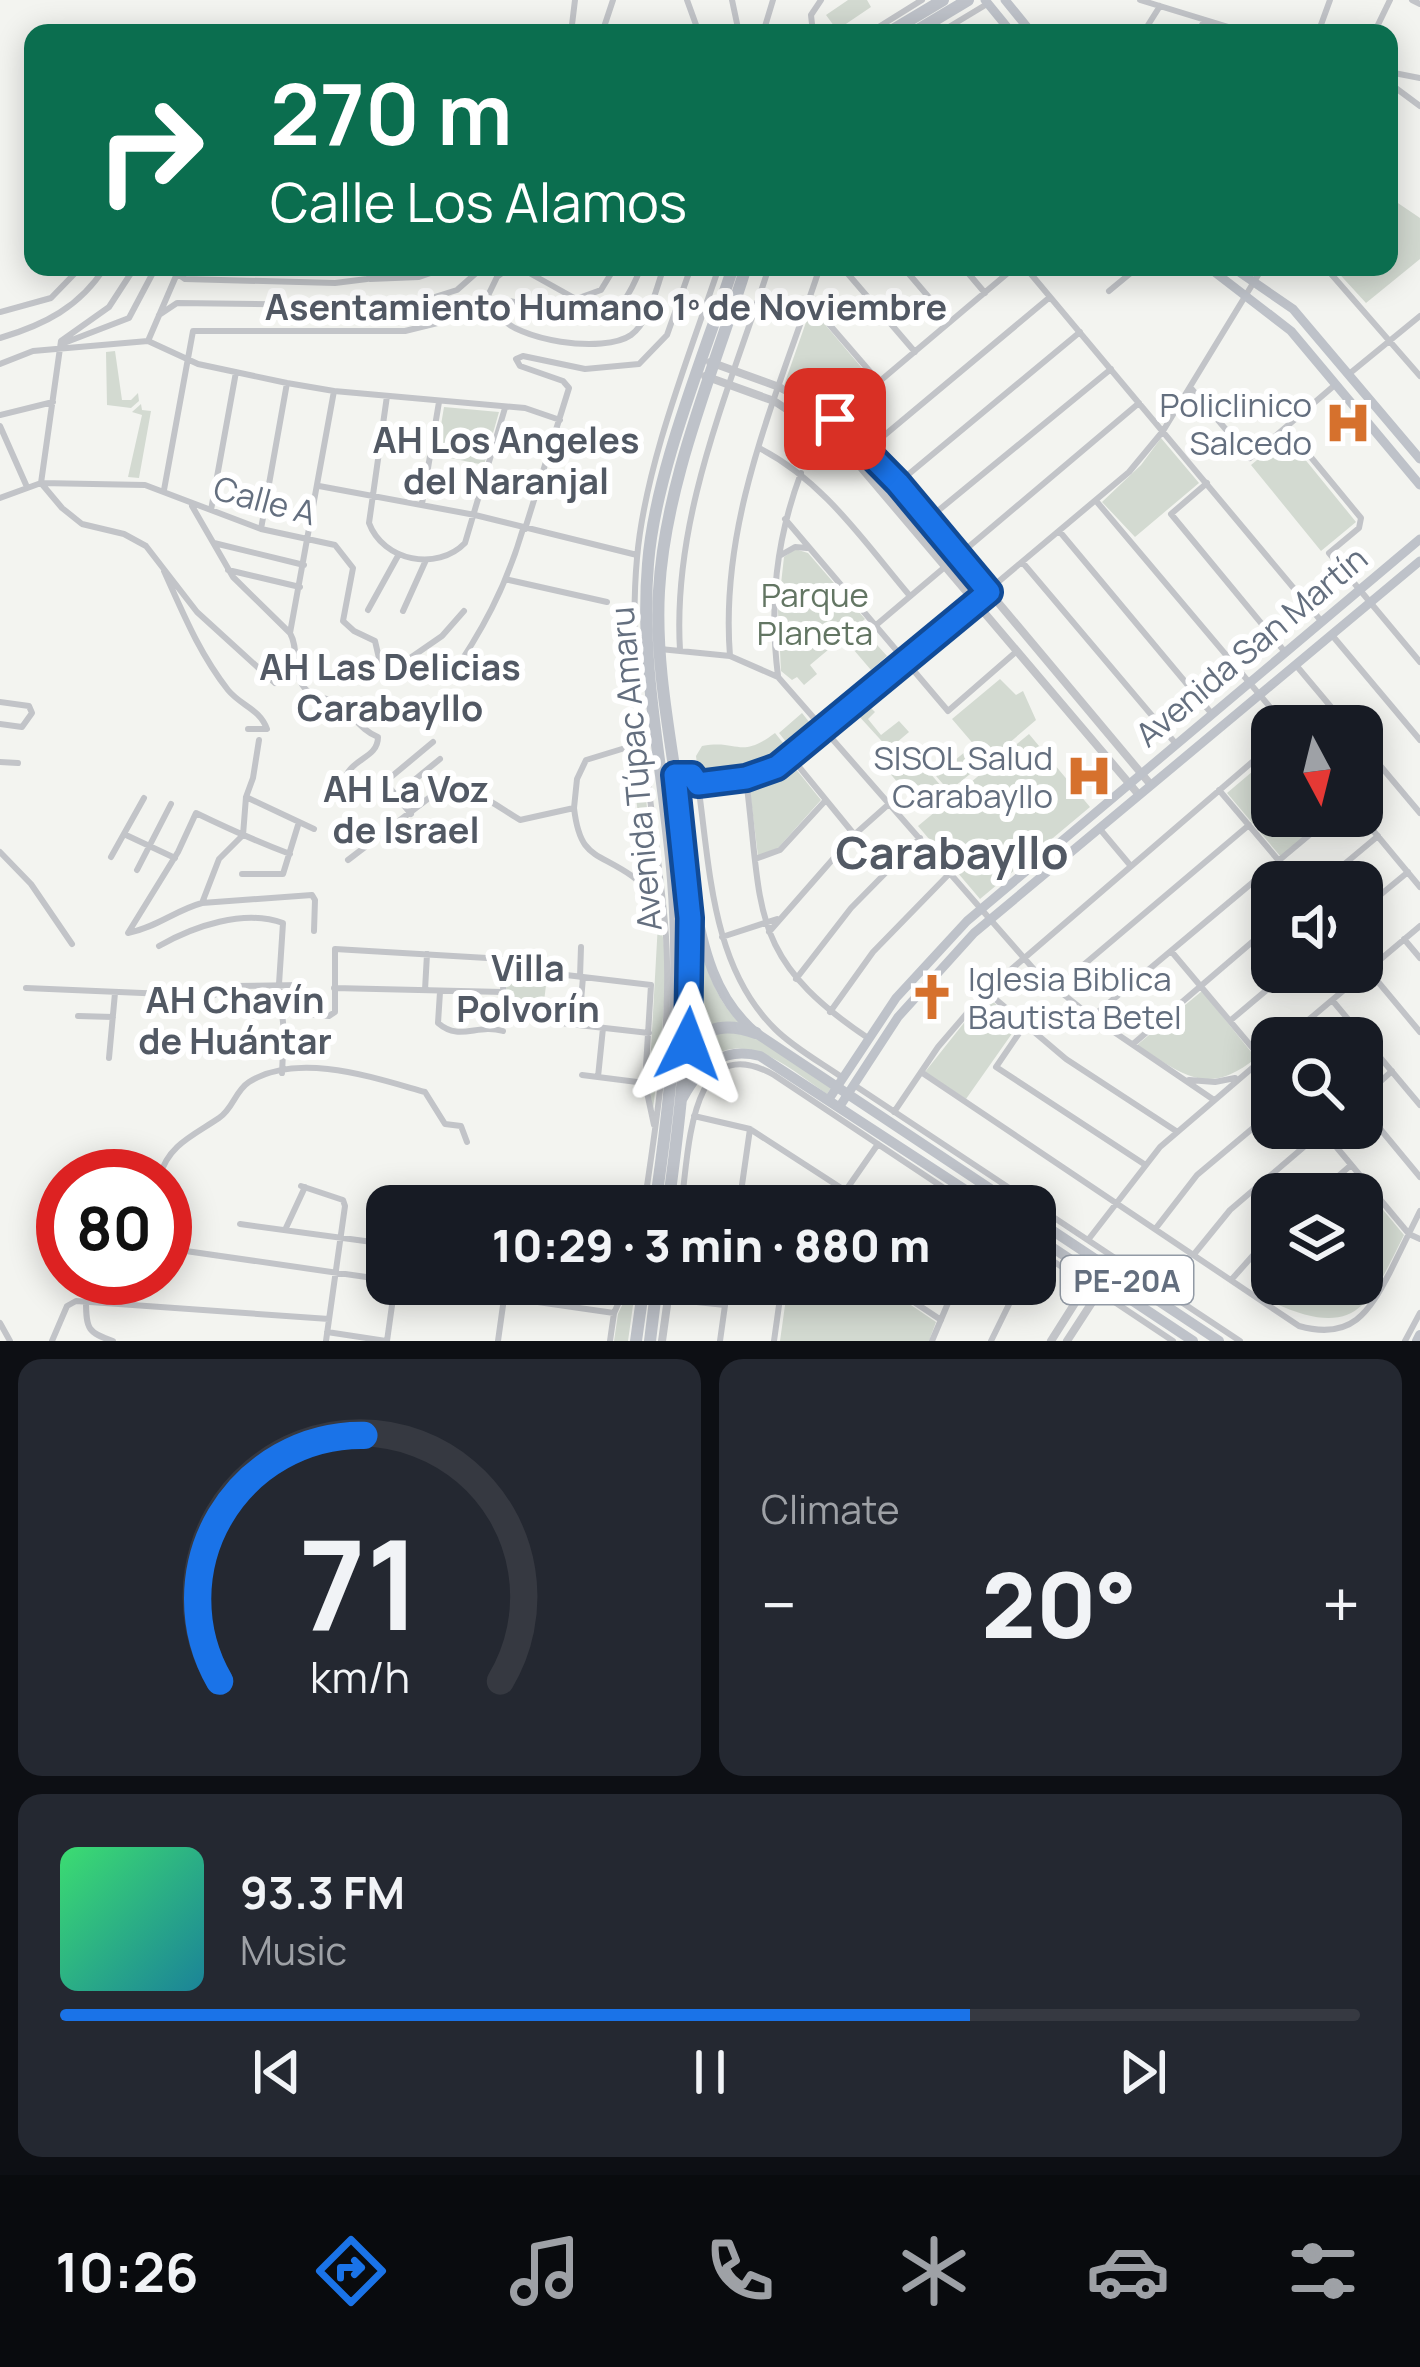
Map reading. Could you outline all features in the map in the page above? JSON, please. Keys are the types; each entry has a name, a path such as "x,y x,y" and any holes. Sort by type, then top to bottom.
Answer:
{"highway":[{"path":"903,24 943,0"},
{"path":"928,24 968,0"},
{"name":"Avenida Túpac Amaru","path":"670,1185 688,1044 691,954 686,855 666,807 675,775 659,649 658,593 707,324 729,276"},
{"name":"Avenida Túpac Amaru","path":"657,1185 658,1133 678,1101 674,1066 677,940 666,807 651,741 640,635 652,532 700,367 742,276"},
{"path":"638,551 652,532"},
{"path":"674,1066 688,1044 715,1028 756,1033"},
{"path":"636,1341 641,1305"},
{"path":"650,1341 654,1305"}],"main road":[{"path":"1005,0 1025,24"},
{"path":"1220,276 1291,331 1420,485"},
{"path":"1245,276 1293,310 1420,460"},
{"name":"Avenida San Martín","path":"845,1086 868,1038 909,982 980,908 1420,539"},
{"name":"Avenida San Martín","path":"831,1107 920,989 990,920 1420,561"},
{"path":"686,855 715,980 730,1008 756,1033 845,1086 986,1185"},
{"path":"678,1101 702,1068 723,1056 740,1053 769,1060 831,1107 956,1185"},
{"name":"PE-20A","path":"1056,1231 1116,1266 1220,1341"},
{"name":"PE-20A","path":"1056,1252 1101,1286 1193,1341"}],"street":[{"path":"883,24 922,0"},
{"path":"1140,0 1218,24"},
{"path":"1315,0 1329,2"},
{"path":"953,24 988,1"},
{"path":"1149,24 1160,6"},
{"path":"1203,24 1205,20"},
{"path":"0,312 51,298 72,276"},
{"path":"0,338 40,326 72,305 97,276"},
{"path":"129,276 109,307 60,345 41,483 82,524 124,534 146,546 197,612 275,683"},
{"path":"0,364 129,318 151,276"},
{"path":"148,341 176,276 335,283 414,276"},
{"path":"367,279 375,276"},
{"path":"159,315 177,303 406,306 457,290 473,276"},
{"path":"481,310 499,276"},
{"path":"533,276 576,299 601,290 610,276"},
{"path":"499,298 577,321 598,320 626,302 636,276"},
{"path":"499,298 498,314 508,325 578,345 615,342 641,325 660,276"},
{"path":"447,682 486,626 508,580 569,388 563,381 520,366 516,359 523,356 585,369 639,364 667,335 688,276"},
{"name":"Avenida Túpac Amaru","path":"707,324 717,276"},
{"name":"Avenida Túpac Amaru","path":"680,650 680,577 688,525 767,276"},
{"path":"730,656 731,551 773,401 817,276"},
{"path":"849,276 915,352"},
{"path":"911,276 950,322"},
{"path":"971,276 985,293"},
{"path":"835,419 1005,276"},
{"path":"1033,276 1322,622"},
{"path":"1109,290 1127,276"},
{"path":"698,784 746,778 791,757 1097,502 1163,431 1258,276"},
{"path":"1333,276 1420,376"},
{"path":"868,449 1051,297"},
{"path":"164,490 193,331 405,331 481,310 499,298"},
{"path":"809,301 879,382"},
{"path":"1348,374 1420,316"},
{"path":"898,483 1080,332"},
{"path":"60,345 148,341 187,360 287,383 535,409 560,420"},
{"path":"700,367 735,370 778,387 835,419 868,449 1150,785"},
{"path":"700,367 773,401 842,445 1138,795"},
{"name":"Avenida Túpac Amaru","path":"640,635 638,551 650,486 700,367"},
{"path":"928,519 1111,369"},
{"path":"211,512 236,372"},
{"path":"261,529 287,383"},
{"path":"1190,387 1250,458 1336,385"},
{"path":"290,634 334,391"},
{"path":"387,396 371,496 371,531 381,544 399,554 426,560 459,550 475,515 505,406"},
{"path":"0,415 52,402"},
{"path":"422,504 440,402"},
{"path":"958,555 1139,403"},
{"path":"0,426 27,487"},
{"path":"1286,427 1360,517 1360,526 1329,553 1420,662"},
{"path":"759,448 801,473 910,596"},
{"path":"778,677 773,611 777,558 801,473"},
{"name":"Calle A","path":"0,498 41,483 145,485 261,529 334,545 351,563 344,621 354,632 374,640 384,674 442,636 464,611"},
{"path":"1208,484 1171,514 1285,652"},
{"path":"319,486 638,551"},
{"path":"1097,502 1269,705"},
{"path":"189,504 229,570 295,642 301,684 316,698 337,704 378,737 373,752 352,765 347,774"},
{"path":"785,519 948,711 1018,651"},
{"path":"1060,532 1212,714"},
{"path":"212,542 304,565"},
{"path":"777,558 789,548 810,549"},
{"path":"368,610 399,554"},
{"path":"403,611 426,560"},
{"path":"1023,563 1176,744"},
{"path":"160,564 183,622 231,694 262,715 267,729 248,729"},
{"path":"875,626 946,566"},
{"path":"229,570 299,587"},
{"path":"508,580 607,602"},
{"path":"1331,634 1420,740"},
{"path":"659,649 730,656 778,677 1021,957 1092,1017 1214,1100"},
{"path":"1295,664 1329,705"},
{"path":"0,702 32,710 31,719 22,727 0,724"},
{"path":"202,903 219,859 243,835 259,740"},
{"path":"651,741 586,760 577,779 574,808 582,844 637,880 664,916"},
{"path":"411,814 386,782 433,742"},
{"path":"791,757 854,835"},
{"path":"396,795 440,759"},
{"path":"0,762 19,763"},
{"path":"894,1112 986,991 1251,763"},
{"path":"1383,769 1420,813"},
{"path":"675,775 692,775 698,784 722,937 743,988 762,1015 845,1086 894,1112 1088,1240 1104,1258 1051,1341"},
{"path":"746,778 769,933 795,980 868,1038"},
{"path":"348,860 438,791 451,787 478,795 520,820 574,808"},
{"path":"1219,790 1279,861 1307,837"},
{"path":"246,797 314,829"},
{"path":"111,857 145,798"},
{"path":"755,859 781,850 826,800"},
{"path":"769,933 854,835 890,803"},
{"path":"137,870 171,804"},
{"name":"Avenida Túpac Amaru","path":"648,1185 658,1133 666,1009 666,807"},
{"path":"290,854 196,813 175,858 128,932 145,930 175,910 202,903 312,896 314,931"},
{"path":"242,874 283,874 299,822"},
{"path":"1055,989 1249,825"},
{"path":"1099,828 1130,865"},
{"path":"126,835 175,858"},
{"path":"1348,861 1377,837"},
{"path":"1379,837 1420,887"},
{"path":"795,980 851,908 920,838"},
{"path":"0,852 31,884 72,944"},
{"path":"1383,893 1408,872"},
{"path":"830,1012 873,952 950,873"},
{"path":"1092,1017 1251,885"},
{"path":"159,946 189,931 228,921 268,918 281,922 282,1072"},
{"path":"722,937 781,918"},
{"path":"1383,957 1420,926"},
{"path":"1404,939 1420,958"},
{"path":"1132,1045 1251,943"},
{"path":"579,1025 581,946"},
{"path":"26,988 212,996 234,986 303,985 306,1014 333,1015 334,949 504,959 549,974 651,986 645,1083 658,1133"},
{"path":"1172,951 1251,1046"},
{"path":"424,990 427,954"},
{"path":"503,992 504,959"},
{"path":"334,988 503,992 543,1022 649,1033"},
{"path":"1383,988 1420,1032"},
{"path":"986,991 1066,1059 1176,1132"},
{"path":"440,992 438,1023 452,1034 485,1027 502,1031"},
{"path":"1230,1021 1263,993"},
{"path":"1312,1017 1340,993"},
{"path":"109,1058 115,994"},
{"path":"1332,1000 1420,1105"},
{"path":"78,1016 113,1017"},
{"path":"1024,1026 996,1067 1144,1164"},
{"path":"598,1077 603,1028"},
{"path":"685,1185 694,1115 709,1080 743,1064 763,1069 831,1107 940,1185"},
{"path":"1088,1240 1144,1164 1251,1068"},
{"path":"176,1149 224,1115 251,1080 282,1072 331,1069 425,1092 446,1124 461,1126 467,1142"},
{"path":"1383,1080 1393,1071"},
{"path":"921,1072 1251,1292"},
{"path":"1182,1078 1215,1082 1244,1074"},
{"path":"582,1075 645,1083"},
{"path":"694,1115 750,1129 838,1185"},
{"path":"742,1185 750,1129"},
{"path":"1156,1228 1197,1174 1251,1129"},
{"path":"1383,1132 1420,1177"},
{"path":"849,1185 878,1144"},
{"path":"1195,1253 1230,1210 1300,1149"},
{"path":"1339,1149 1358,1173"},
{"path":"1342,1173 1351,1165"},
{"path":"285,1230 303,1186 343,1200 326,1336 387,1341 392,1305"},
{"path":"1383,1203 1409,1234 1420,1239"},
{"path":"1270,1305 1309,1331 1342,1337 1367,1315 1420,1211"},
{"path":"240,1224 366,1241"},
{"path":"192,1252 366,1277"},
{"path":"1232,1279 1251,1258"},
{"path":"1056,1262 1089,1278"},
{"path":"1070,1340 1116,1266 1240,1341"},
{"path":"1101,1286 1173,1341"},
{"path":"52,1341 68,1305"},
{"path":"86,1305 94,1334 113,1341"},
{"path":"140,1305 328,1319"},
{"path":"499,1341 503,1305"},
{"path":"559,1305 614,1313"},
{"path":"610,1341 618,1305"},
{"path":"662,1341 667,1305"},
{"path":"717,1305 725,1306 721,1341"},
{"path":"774,1341 779,1305"},
{"path":"918,1305 940,1320"},
{"path":"932,1341 947,1305"},
{"path":"991,1341 1008,1305"},
{"path":"1405,1341 1420,1313"},
{"path":"0,1324 10,1341"}],"green space":[{"path":"848,0 867,0 871,7 846,24 833,24 826,15"},
{"path":"1398,203 1420,218 1420,259 1366,303 1341,276 1398,276"},
{"path":"811,308 873,381 834,414 784,385"},
{"path":"115,351 122,400 131,400 138,393 139,401 131,408 107,405 106,352"},
{"path":"141,404 142,410 151,411 139,478 128,477 142,415 132,412"},
{"path":"444,407 499,412 484,465 436,455"},
{"path":"1286,436 1356,522 1321,551 1251,465"},
{"path":"1161,438 1199,483 1135,537 1102,502"},
{"name":"Parque Planeta","path":"795,549 808,553 865,619 810,665 817,674 804,685 781,671 778,611 784,557"},
{"path":"869,636 887,656 871,670 853,649"},
{"path":"1000,679 1016,695 1023,691 1036,720 988,761 952,719"},
{"path":"868,705 875,712 868,719 881,735 899,721 909,732 889,749 857,714"},
{"path":"802,713 814,728 791,748 779,733"},
{"path":"775,733 788,749 772,764 743,774 699,779 696,756 702,746 746,747"},
{"path":"1029,734 1090,807 980,899 918,826"},
{"path":"911,751 948,794 924,814 888,771"},
{"path":"966,751 980,766 949,791 936,776"},
{"path":"791,763 821,800 778,848 758,856 749,783"},
{"path":"1251,773 1251,821 1227,793"},
{"path":"644,780 652,855 642,848 635,789"},
{"path":"1264,837 1305,837 1281,857"},
{"path":"658,923 665,984 653,1110 649,1085"},
{"path":"695,924 717,991 741,1024 692,1035"},
{"path":"508,964 547,977 542,1018 506,990"},
{"path":"1202,991 1251,1052 1251,1062 1223,1077 1195,1077 1137,1045"},
{"path":"986,995 1018,1025 966,1099 925,1072"},
{"path":"727,1030 761,1040 831,1088 827,1094 775,1059 741,1048 706,1060 689,1077 692,1046"},
{"path":"1383,1210 1404,1235 1383,1276"},
{"path":"622,1305 633,1305 628,1341 614,1341"},
{"path":"785,1305 911,1305 936,1322 929,1341 780,1341"},
{"path":"1279,1305 1362,1305 1343,1316 1302,1314"}],"place":[{"name":"Policlinico Salcedo","path":"1348,423"},
{"name":"SISOL Salud Carabayllo","path":"1089,776"},
{"name":"Iglesia Biblica Bautista Betel","path":"932,997"}],"district":[{"name":"Asentamiento Humano 1º de Noviembre","path":"606,306"},
{"name":"AH Los Angeles del Naranjal","path":"506,460"},
{"name":"AH Las Delicias Carabayllo","path":"390,686"},
{"name":"AH La Voz de Israel","path":"406,808"},
{"name":"Carabayllo","path":"952,852"},
{"name":"Villa Polvorín","path":"528,988"},
{"name":"AH Chavín de Huántar","path":"235,1020"}],"route":[{"path":"688,1044 690,918 675,775 692,775 698,784 746,778 777,767 989,592 868,449 835,419"}]}
